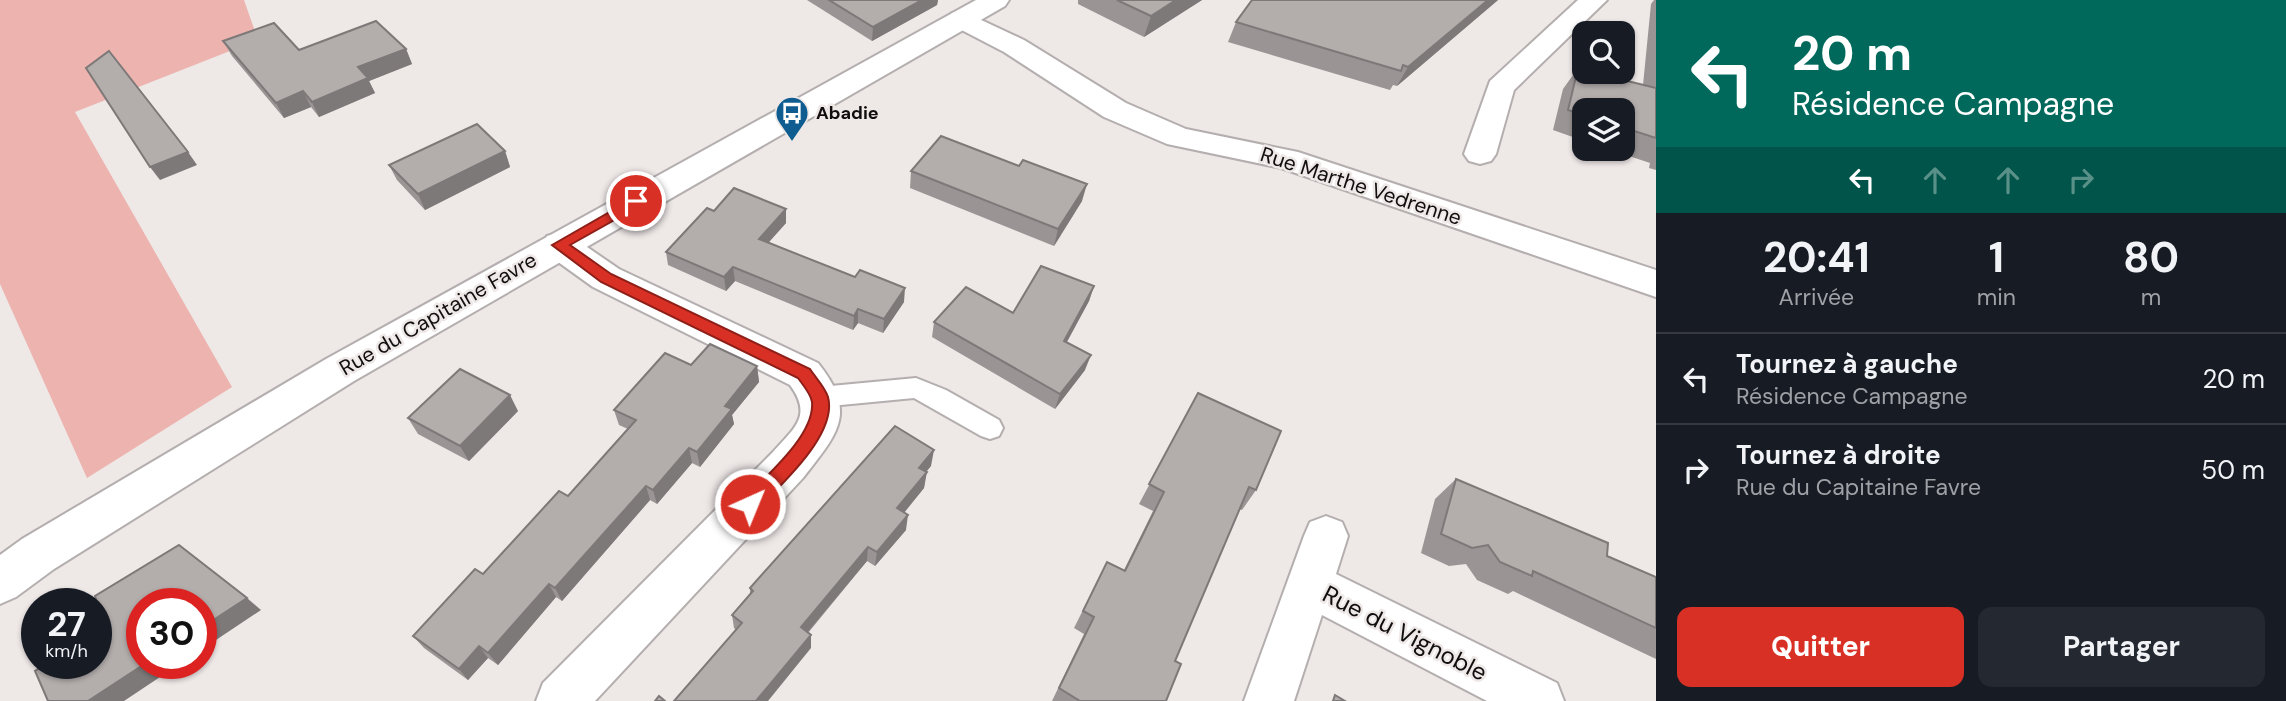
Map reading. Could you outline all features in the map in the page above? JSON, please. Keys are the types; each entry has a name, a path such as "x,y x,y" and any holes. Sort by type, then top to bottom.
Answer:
{"street":[{"name":"Rue du Capitaine Favre","path":"0,582 38,554 328,377 996,0"},
{"path":"1480,154 1500,88 1594,0"},
{"name":"Rue Marthe Vedrenne","path":"962,19 1014,46 1115,110 1178,137 1287,159 1656,284"},
{"path":"559,245 606,278 804,374 820,397 820,418 811,436 788,465 561,701"},
{"path":"1269,701 1326,536"},
{"name":"Rue du Vignoble","path":"1309,584 1539,701"}],"lane":[{"path":"820,397 916,388 990,428"}],"shaded area":[{"path":"0,0 244,0 258,40 75,112 232,387 87,478 0,284"}],"building":[{"path":"829,0 922,0 873,27"},
{"path":"1117,0 1176,0 1151,16"},
{"path":"1252,0 1488,0 1408,67 1403,65 1401,71 1236,22"},
{"path":"376,21 406,49 358,67 368,78 312,102 303,91 276,103 223,41 274,23 299,50"},
{"path":"109,51 188,152 150,167 86,68"},
{"path":"1635,83 1656,88 1656,138 1635,131 1635,98 1572,98 1572,111 1568,110 1574,84"},
{"path":"477,124 505,151 418,194 389,165"},
{"path":"941,136 1019,166 1023,160 1087,184 1058,229 911,171"},
{"path":"734,188 786,209 759,239 855,277 860,270 905,288 884,319 858,309 854,316 733,267 724,277 666,252 707,208 714,211"},
{"path":"1041,266 1094,286 1064,341 1091,355 1060,394 934,322 966,287 1013,313"},
{"path":"710,344 757,366 725,406 732,409 697,452 689,448 653,490 646,486 555,588 549,584 488,653 479,646 459,669 413,636 475,569 483,574 559,491 568,496 636,420 614,410 665,353 691,365"},
{"path":"460,369 510,395 460,446 408,418"},
{"path":"1198,393 1281,431 1256,490 1249,487 1175,661 1181,664 1166,701 1080,701 1059,688 1094,617 1083,611 1107,562 1125,571 1164,492 1149,484"},
{"path":"895,426 934,450 919,468 927,472 897,508 908,515 877,552 868,547 801,627 811,635 756,701 674,701 742,623 732,615 753,591 750,588"},
{"path":"1456,479 1608,543 1607,556 1656,577 1656,628 1533,571 1532,576 1500,562 1488,545 1472,548 1441,534"},
{"path":"179,545 247,598 217,618 217,588 126,588 126,676 88,701 48,701 38,679 112,679 112,588 108,588"},
{"path":"1335,695 1345,701 1333,701"}],"place":[{"name":"Abadie","path":"792,143"}],"route":[{"path":"636,201 559,245 606,278 804,374 820,397 820,418 811,436 788,465 750,504"}]}
